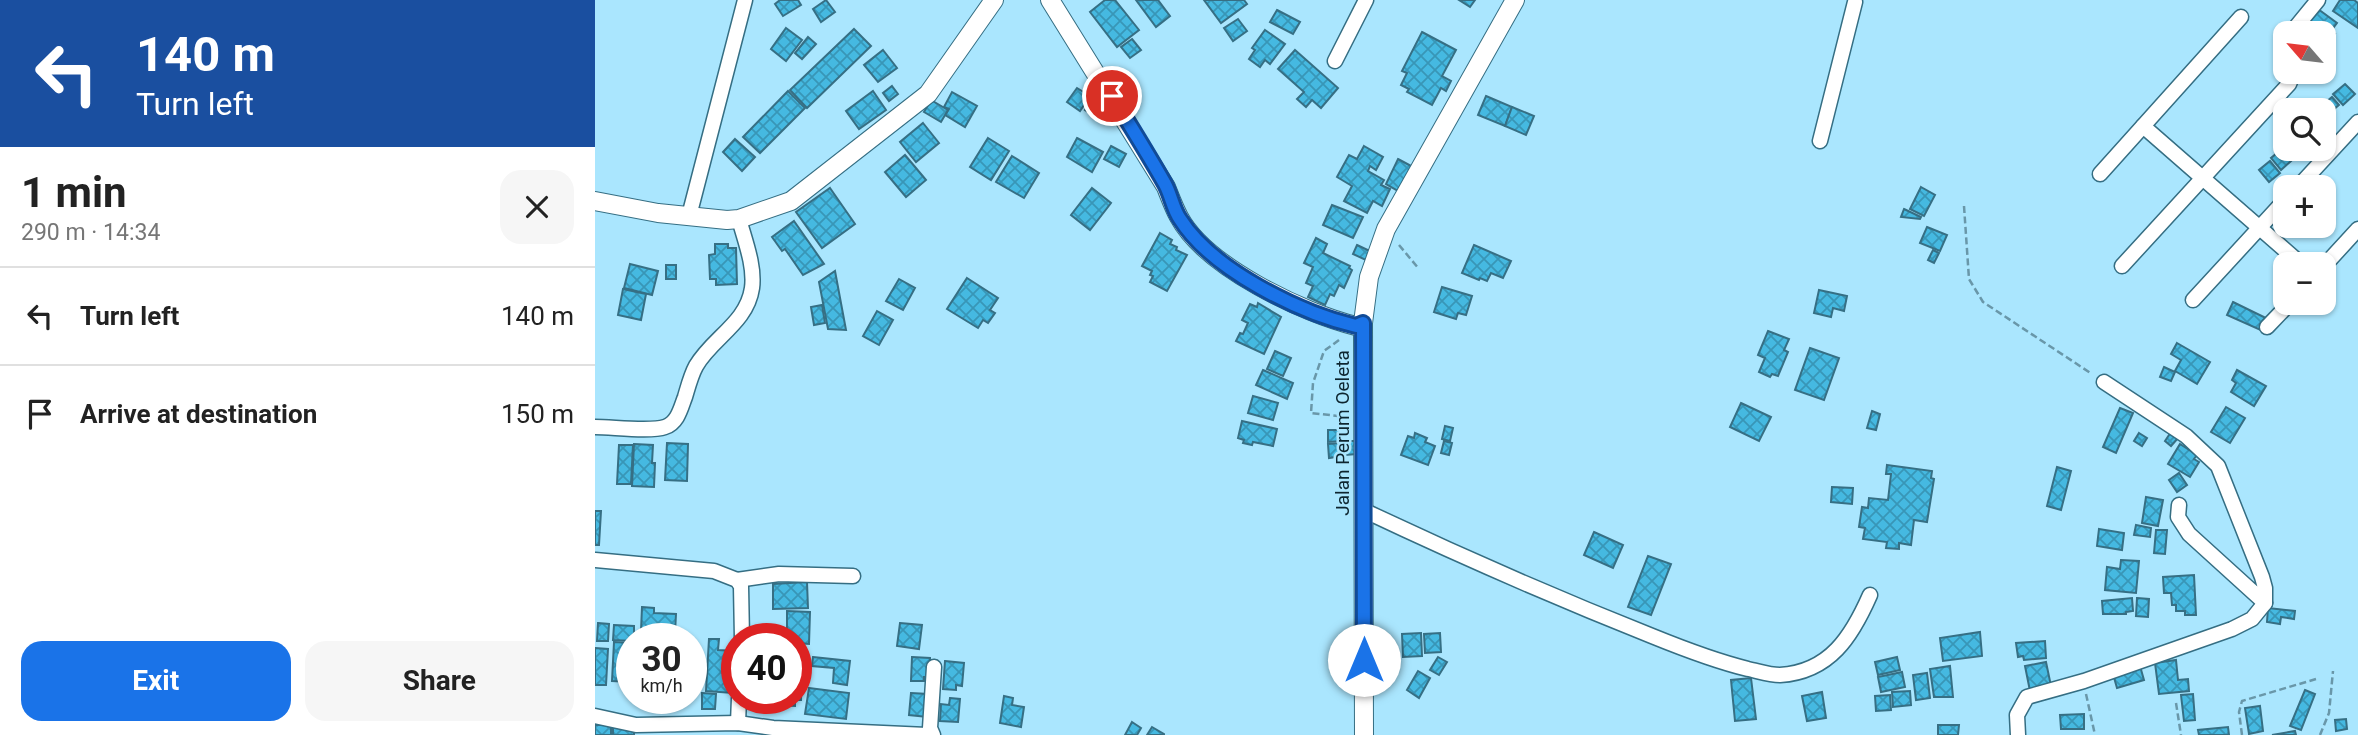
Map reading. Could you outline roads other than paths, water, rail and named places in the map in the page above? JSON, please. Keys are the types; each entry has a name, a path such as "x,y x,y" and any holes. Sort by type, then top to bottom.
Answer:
{"street":[{"path":"689,216 745,0"},
{"path":"595,201 658,213 739,219 790,201 928,94 994,0"},
{"path":"1051,0 1160,176 1179,218 1198,241 1267,292 1337,321 1360,324"},
{"path":"1335,61 1366,0"},
{"name":"Jalan Perum Oeleta","path":"1364,735 1364,416 1360,324 1369,277 1386,229 1515,0"},
{"path":"2301,21 2318,0"},
{"path":"1820,141 1857,1"},
{"path":"2100,174 2241,16"},
{"path":"2122,266 2289,84"},
{"path":"2309,175 2358,122"},
{"path":"2143,126 2287,252"},
{"path":"2193,300 2273,213"},
{"path":"595,427 655,428 673,423 695,366 730,329 748,303 752,271 739,219"},
{"path":"2336,253 2358,229"},
{"path":"2267,327 2278,315"},
{"path":"2018,735 2017,715 2027,697 2084,681 2232,629 2252,619 2265,603 2262,577 2218,466 2186,436 2104,382"},
{"path":"2179,505 2178,517 2189,534 2265,603"},
{"path":"1363,510 1472,562 1567,603 1695,653 1765,673 1779,675 1810,668 1829,657 1844,643 1856,625 1870,595"},
{"path":"595,560 726,574 737,580 741,586 742,623"},
{"path":"737,580 779,574 853,576"},
{"path":"933,735 930,728 934,667"},
{"path":"738,714 738,723"},
{"path":"595,716 638,730 738,723 773,728 927,735"}]}
